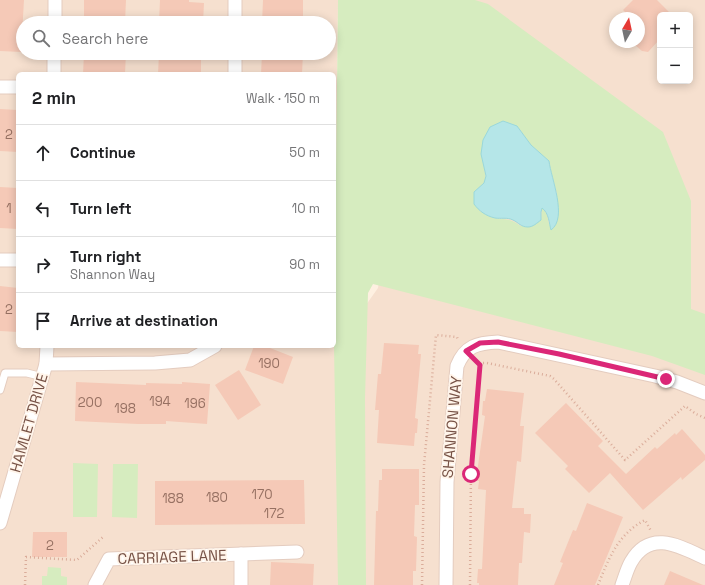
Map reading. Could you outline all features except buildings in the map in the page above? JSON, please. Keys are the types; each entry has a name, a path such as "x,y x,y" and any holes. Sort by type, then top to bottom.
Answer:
{"street":[{"path":"55,0 55,16"},
{"path":"235,16 236,0"},
{"path":"54,60 54,72"},
{"path":"235,60 235,72"},
{"path":"0,87 16,87"},
{"path":"0,260 16,260"},
{"path":"466,351 480,343 498,342 655,376 705,393"},
{"name":"HAMLET DRIVE","path":"0,523 45,371 47,348"},
{"path":"45,371 190,360 211,348"},
{"name":"SHANNON WAY","path":"446,585 448,474 457,366 460,358 466,351"},
{"path":"622,585 632,562 641,550 654,543 664,542 676,545 705,558"},
{"name":"CARRIAGE LANE","path":"95,585 109,559 297,552"},
{"name":"CARRIAGE LANE","path":"241,554 241,585"}],"lane":[{"path":"0,390 6,373 45,371"}],"path":[{"path":"422,585 424,465 436,335 457,337 459,343 480,365 471,468 470,585"},
{"path":"480,365 484,362 550,376 625,460 685,406 696,414 705,418"},
{"path":"25,585 26,557 77,560 103,537"}],"shaded area":[{"path":"0,0 338,0 336,168 336,72 16,72 16,348 334,348 334,350 378,288 395,182 369,0 705,0 705,585 0,585"}],"green space":[{"path":"338,0 475,0 488,4 663,132 691,201 691,309 705,314 705,375 652,356 373,284 368,293 365,398 366,585 338,585 334,348 336,348","holes":["517,126 531,145 549,161 557,194 549,224 548,217 542,208 541,220 521,226 511,220 493,217 480,211 474,192 485,180 484,169"]},
{"path":"73,463 98,464 97,517 73,517"},
{"path":"113,464 138,464 137,518 112,517"},
{"path":"48,567 61,568 61,576 67,577 67,585 42,585 42,576 47,576"}],"water":[{"path":"503,121 517,126 531,145 549,161 558,207 556,224 551,230 547,215 542,208 541,220 533,226 526,227 511,219 495,218 486,215 474,204 474,192 484,183 486,176 481,154 483,140 490,127"}],"route":[{"path":"471,474 480,365 466,351 480,343 498,342 559,354 666,379"}]}
